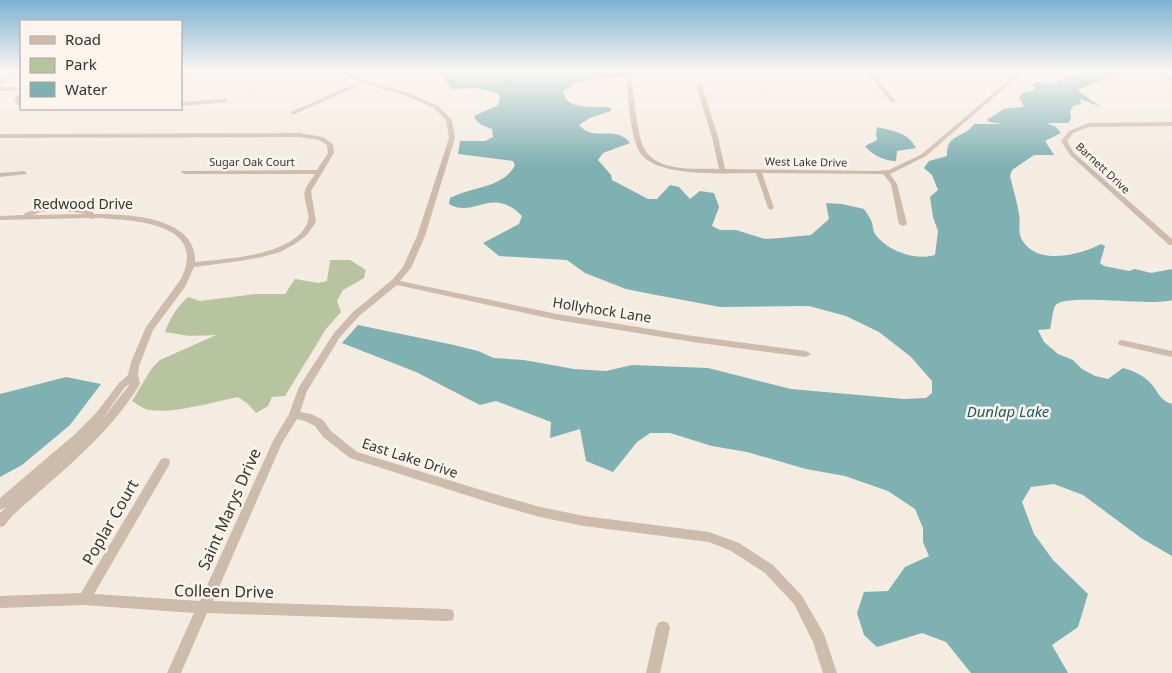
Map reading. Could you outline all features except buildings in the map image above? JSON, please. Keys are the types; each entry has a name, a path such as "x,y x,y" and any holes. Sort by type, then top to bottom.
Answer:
{"street":[{"path":"293,113 314,103"},
{"path":"294,415 302,390 337,335 356,314 395,282 407,268 421,236 452,138 451,125 445,115 431,103"},
{"name":"West Lake Drive","path":"632,103 636,139 648,158 672,168 885,172 896,169 924,155 984,103"},
{"path":"704,103 716,137 722,170"},
{"name":"Barnett Drive","path":"1172,124 1088,125 1071,132 1064,141 1072,154 1172,243"},
{"path":"0,136 311,136 325,139 332,148 331,153 308,191 312,222 308,231 287,246 265,253 191,266 151,326 138,356 132,377 122,385 100,414 78,438 0,505"},
{"path":"758,171 770,208"},
{"name":"Sugar Oak Court","path":"184,172 320,172"},
{"path":"885,172 894,184 903,224"},
{"path":"0,175 24,173"},
{"name":"Redwood Drive","path":"0,218 137,217 167,225 177,231 186,241 191,252 191,266"},
{"name":"Hollyhock Lane","path":"395,282 557,317 806,354"},
{"path":"1122,343 1172,354"},
{"path":"0,522 8,512 111,419 135,384 132,377"},
{"name":"Saint Marys Drive","path":"174,673 278,441 294,415"},
{"name":"East Lake Drive","path":"294,415 307,417 318,423 327,434 354,455 491,498 540,512 584,521 709,537 735,547 769,569 798,600 819,639 830,673"},
{"name":"Poplar Court","path":"84,599 165,462"},
{"name":"Colleen Drive","path":"0,602 84,599 172,606 448,615"},
{"path":"653,673 663,628"}],"green space":[{"path":"330,260 350,260 366,270 364,278 343,290 337,301 341,312 326,329 285,396 272,397 268,406 256,413 238,397 193,407 159,411 142,408 132,401 152,368 160,360 216,335 189,336 165,332 174,313 188,297 200,301 256,294 285,294 295,279 318,283 327,281"}],"water":[{"name":"Dunlap Lake","path":"498,103 573,103 611,108 611,111 590,118 579,125 592,133 618,135 630,143 603,153 598,160 611,175 612,180 648,199 657,199 670,185 679,187 690,199 700,191 714,193 719,207 712,226 720,230 736,230 765,239 811,235 829,219 826,203 842,204 864,209 871,219 874,233 894,250 919,257 927,257 935,255 938,231 933,217 930,197 938,190 932,175 924,168 929,161 947,156 948,148 953,139 966,132 974,124 1004,124 989,122 987,119 1004,109 1024,106 1022,103 1081,103 1073,106 1070,112 1071,119 1068,123 1046,123 1056,127 1061,133 1045,141 1054,155 1034,155 1012,170 1010,176 1019,214 1019,230 1022,240 1029,248 1048,256 1082,252 1101,244 1105,246 1100,263 1104,266 1129,271 1135,269 1151,273 1172,269 1172,300 1161,302 1074,300 1061,302 1055,306 1050,329 1038,330 1044,342 1058,354 1073,360 1082,369 1095,376 1108,379 1123,368 1140,374 1147,379 1163,399 1172,404 1172,556 1141,538 1083,495 1054,484 1031,487 1022,502 1034,534 1053,560 1088,594 1078,627 1052,645 1068,673 971,673 946,642 922,633 877,647 864,635 857,613 864,592 888,591 905,567 929,556 923,542 923,528 915,509 888,491 845,476 806,469 747,452 712,446 670,433 650,433 637,442 613,472 586,461 580,429 550,438 551,422 496,401 480,405 416,372 342,343 358,325 454,345 478,351 494,358 524,360 574,369 606,371 632,365 708,368 791,389 904,399 926,398 932,393 932,381 911,357 879,332 846,316 809,306 720,307 626,289 585,273 567,260 499,256 483,243 519,224 522,216 511,207 501,203 467,208 458,208 449,204 450,198 458,194 495,183 510,173 515,165 513,161 458,154 460,141 485,141 493,137 492,129 479,123 474,116"},
{"path":"877,127 904,135 916,148 897,151 896,161 879,157 865,146 877,140"},
{"path":"66,377 101,384 70,425 22,465 0,477 0,394"}]}
